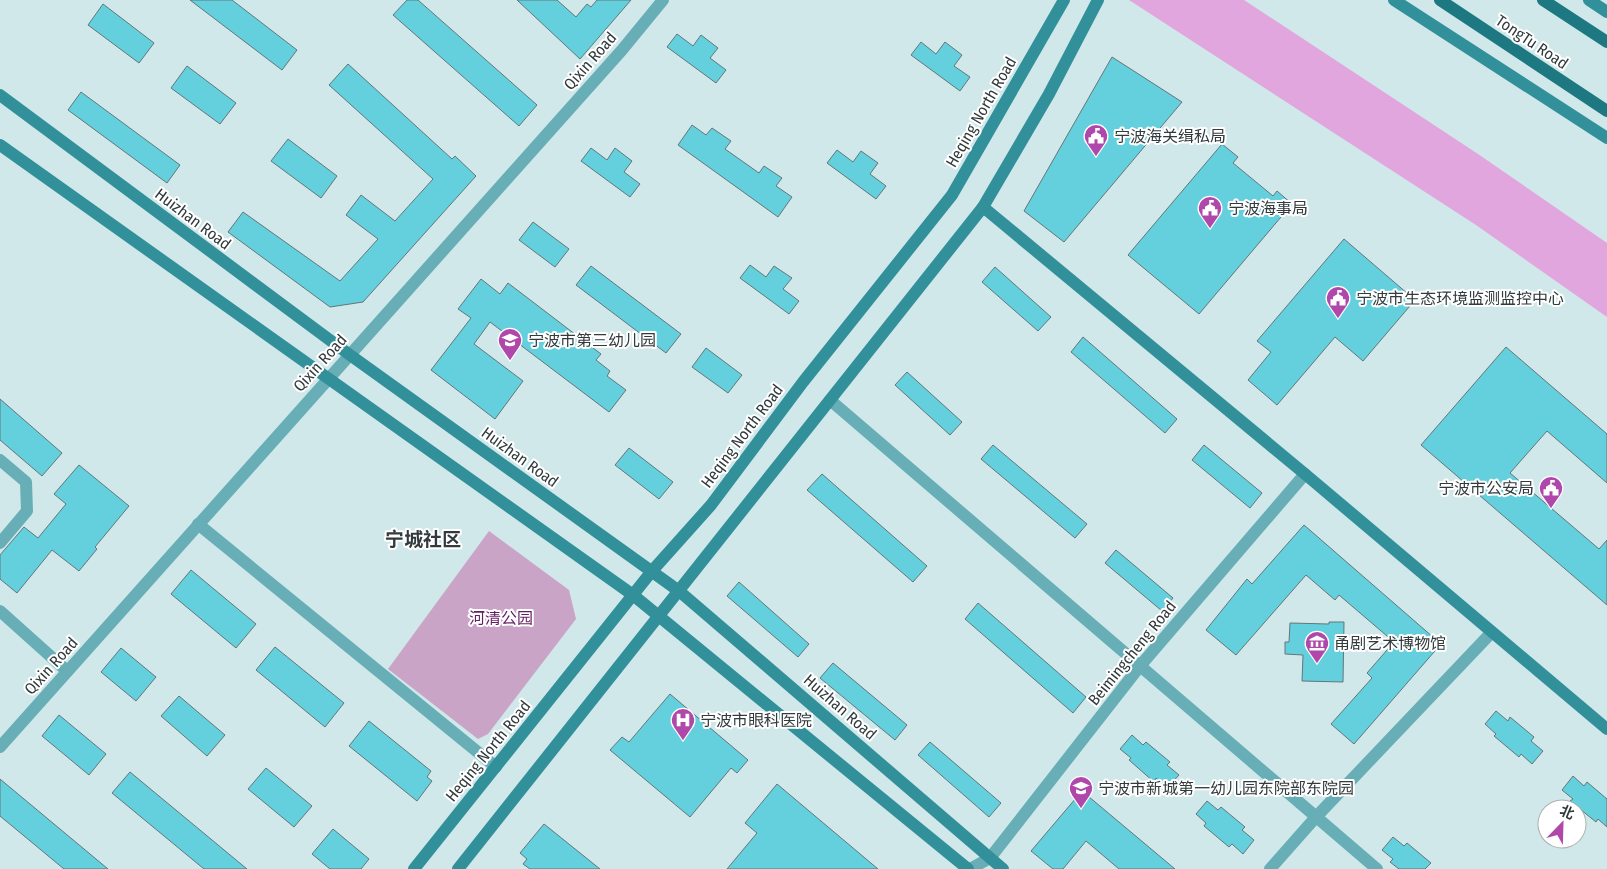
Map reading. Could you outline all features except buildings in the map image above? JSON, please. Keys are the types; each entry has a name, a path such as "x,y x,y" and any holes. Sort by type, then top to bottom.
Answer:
{"main road":[{"name":"TongTu Road","path":"1440,0 1607,111"},
{"path":"1543,0 1607,42"}],"street":[{"name":"Qixin Road","path":"0,747 622,50 663,0"},
{"name":"Heqing North Road","path":"414,869 652,571 711,505 803,382 903,259 952,194 1064,0"},
{"path":"458,869 982,207 1049,94 1098,0"},
{"path":"1394,0 1607,138"},
{"path":"1589,0 1607,12"},
{"name":"Huizhan Road","path":"3,97 350,355 679,591 990,864 1003,869"},
{"path":"0,145 633,595 969,869"},
{"path":"982,207 1305,474 1607,729"},
{"path":"830,400 1377,869"},
{"path":"0,460 26,482 27,511 0,543"},
{"name":"Beimingcheng Road","path":"969,869 990,864 1140,666 1305,474"},
{"path":"198,524 496,767"},
{"path":"0,611 67,671"},
{"path":"1270,869 1316,817 1492,632"}],"green space":[{"name":"河清公园","path":"489,531 569,590 576,619 488,734 478,739 388,669"}],"shaded area":[{"path":"1129,0 1244,0 1478,154 1607,243 1607,317 1476,225"}],"place":[{"name":"宁波海关缉私局","path":"1096,157"},
{"name":"宁波海事局","path":"1210,229"},
{"name":"宁波市生态环境监测监控中心","path":"1338,319"},
{"name":"宁波市第三幼儿园","path":"510,361"},
{"name":"宁波市公安局","path":"1551,509"},
{"name":"甬剧艺术博物馆","path":"1317,664"},
{"name":"宁波市眼科医院","path":"683,741"},
{"name":"宁波市新城第一幼儿园东院部东院园","path":"1081,809"}],"district":[{"name":"宁城社区","path":"423,539"}]}
